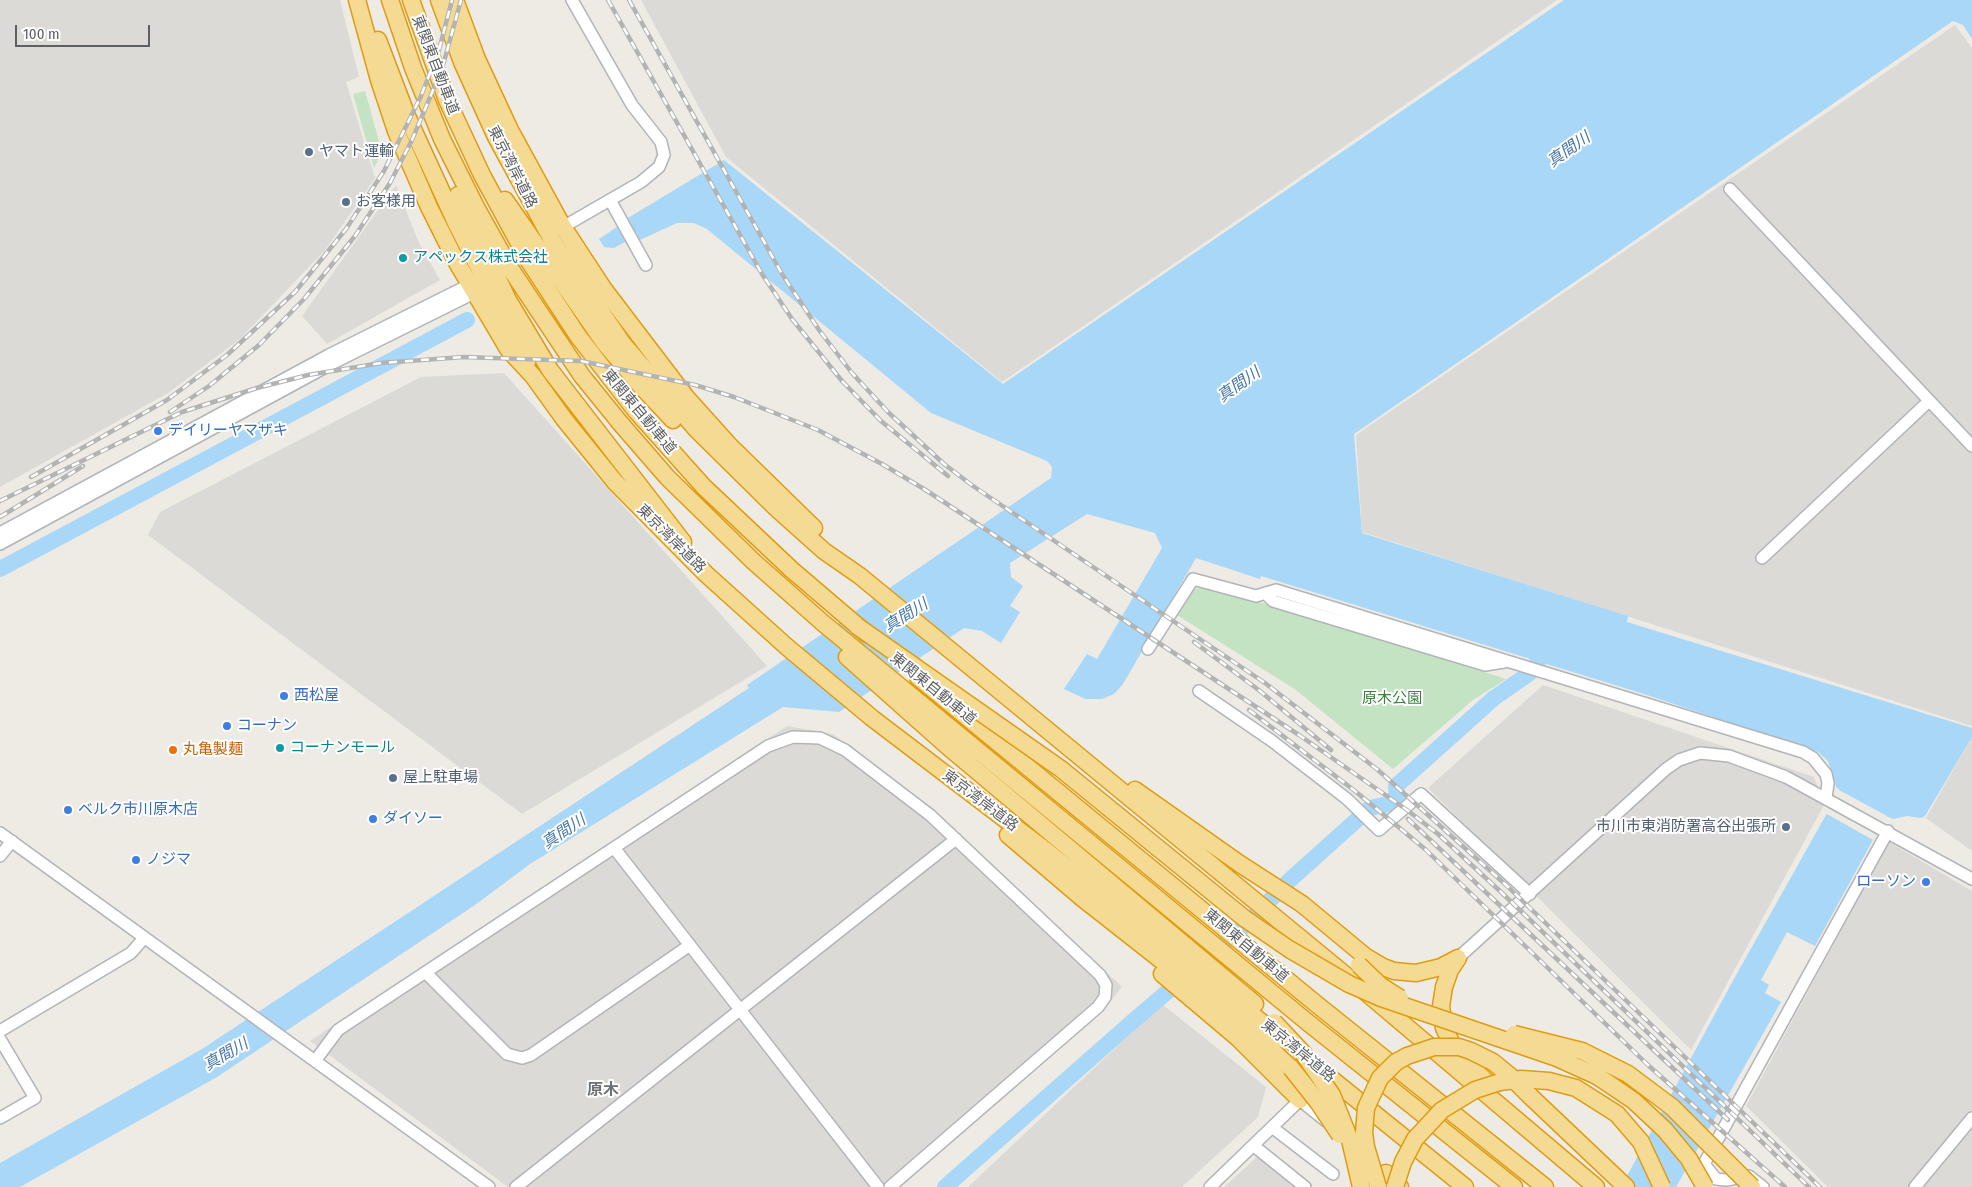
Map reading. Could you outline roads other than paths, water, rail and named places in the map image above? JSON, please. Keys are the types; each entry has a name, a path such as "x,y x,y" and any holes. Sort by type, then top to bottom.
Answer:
{"highway":[{"name":"東京湾岸道路","path":"356,0 396,131 429,207 472,289 508,349 533,376 564,420 615,482 706,574 872,718 1217,1003 1464,1187"},
{"name":"東京湾岸道路","path":"365,0 406,116 477,268 518,343 533,376"},
{"name":"東関東自動車道","path":"390,0 429,108 464,184 490,234 527,296 577,369 667,477 775,581 898,686 1306,1020 1514,1187"},
{"name":"東関東自動車道","path":"411,0 447,100 470,151 508,225 539,278 614,384 659,438 704,487 792,570 857,626 1320,1007 1545,1187"},
{"name":"東京湾岸道路","path":"454,0 477,59 502,115 563,227 617,309 686,397 817,538"},
{"name":"東京湾岸道路","path":"442,7 470,80 496,137 529,201 575,276 618,337 659,389 748,481 860,576 1296,935 1596,1187"},
{"path":"429,108 448,171 491,265 525,330 561,385 669,521 706,574"},
{"path":"470,151 565,288 619,361 654,401 704,450 748,481"},
{"path":"775,581 836,647 906,711 1224,975 1280,1028 1303,1053 1332,1096 1350,1140 1363,1187"},
{"path":"857,626 1061,769 1244,918 1289,949 1349,984 1388,1001 1558,1058 1597,1076 1615,1088 1665,1130 1689,1158 1705,1187"},
{"path":"872,718 1082,898 1107,925 1155,968 1217,1003 1274,1051 1291,1068 1328,1115 1351,1156 1363,1187"},
{"path":"1062,742 1158,806 1366,957 1394,971 1416,973 1431,970 1458,958"},
{"path":"1308,914 1359,966 1389,991 1430,1011 1467,1024 1561,1045 1598,1058 1644,1084 1685,1120 1752,1187"},
{"path":"1458,958 1446,980 1441,1006 1444,1028 1452,1044 1462,1058 1536,1125 1596,1187"},
{"path":"1217,1003 1264,1062 1300,1100"},
{"path":"1402,1187 1386,1182 1364,1132 1365,1113 1370,1096 1380,1078 1396,1062 1418,1051 1447,1046 1482,1056 1510,1075 1626,1187"},
{"path":"1386,1182 1422,1129 1453,1101 1475,1090 1500,1082 1522,1079 1549,1081 1576,1088 1617,1114 1640,1142 1662,1187"},
{"path":"1685,1120 1745,1187"}],"street":[{"path":"563,227 654,172 662,161 664,148 632,105 572,0"},
{"path":"1730,189 1972,446"},
{"path":"610,200 646,265"},
{"path":"0,533 331,359 472,289"},
{"path":"1762,558 1929,401"},
{"path":"0,544 245,405"},
{"path":"1148,649 1193,579 1256,596 1265,593 1273,601 1484,665 1508,661 1809,754 1826,774 1829,799"},
{"path":"1199,691 1272,741 1359,811 1379,830 1421,794 1530,894"},
{"path":"315,1061 334,1033 615,849 768,746 785,739 802,736 820,738 837,744 930,815 1100,974 1106,991 1105,997 1098,1007 890,1187"},
{"path":"1458,958 1666,769 1689,756 1712,753 1729,756 1786,777 1829,799 1972,880"},
{"path":"1763,1187 1749,1176 1726,1180 1716,1179 1704,1164 1884,830"},
{"path":"0,833 489,1187"},
{"path":"516,1187 956,839"},
{"path":"0,856 12,842"},
{"path":"615,849 878,1187"},
{"path":"0,1031 131,953 144,938"},
{"path":"426,973 507,1054 522,1058 531,1055 690,945"},
{"path":"0,1039 35,1098 0,1118"},
{"path":"1210,1187 1300,1100 1386,1182"},
{"path":"1915,1187 1972,1118"},
{"path":"1273,1128 1333,1174"},
{"path":"1254,1146 1305,1187"}],"water":[{"name":"真間川","path":"1564,0 1972,0 1972,39 1963,25 1953,21 1354,434 1362,533 1628,616 1627,622 1972,728 1972,737 1925,816 1921,818 1907,816 1893,819 1886,816 1815,946 1787,932 1761,980 1769,985 1765,993 1781,1002 1676,1187 1621,1187 1735,977 1840,790 1836,787 1828,761 1818,752 1644,694 1261,576 1260,579 1196,558 1123,684 1114,694 1102,699 1085,699 1064,689 1087,654 1097,659 1162,548 1155,533 1087,514 1010,563 1011,577 1023,586 1010,606 1020,612 1001,643 982,631 964,628 839,712 783,707 530,864 475,905 217,1077 20,1187 0,1187 0,1163 202,1049 749,688 747,685 1051,478 1052,467 1047,461 931,413 707,229 694,223 677,223 640,240 636,232 624,238 625,242 614,248 604,247 599,239 617,227 619,230 631,223 628,218 724,160 1003,384"}],"waterway":[{"path":"0,569 467,320"},
{"path":"945,1187 1242,928 1291,879 1370,808 1388,804 1397,796 1396,786 1494,698 1530,673 1539,660"}],"railway":[{"path":"31,477 167,400 227,355 295,292 346,229 384,171 421,96 439,50 452,0"},
{"path":"170,412 209,386 259,345 304,299 355,236 390,183 412,140 442,69 461,0"},
{"path":"608,0 762,274 792,319 842,381 881,421 948,476"},
{"path":"629,0 782,274 819,330 852,373 888,412 944,464 973,486 1265,683 1378,770 1506,885 1820,1187"},
{"path":"0,501 182,412 257,388 308,375 381,363 464,357 581,361 695,385 734,397 818,430 924,489 1299,735 1407,810 1438,834 1501,892 1809,1187"},
{"path":"0,517 83,466"},
{"path":"1194,642 1260,691 1331,750"},
{"path":"1249,710 1355,791 1425,849 1649,1066 1785,1187"},
{"path":"1408,819 1728,1120"}],"place":[{"name":"ヤマト運輸","path":"309,152"},
{"name":"お客様用","path":"346,202"},
{"name":"アペックス株式会社","path":"403,258"},
{"name":"デイリーヤマザキ","path":"158,431"},
{"name":"西松屋","path":"284,696"},
{"name":"コーナン","path":"227,726"},
{"name":"コーナンモール","path":"280,748"},
{"name":"丸亀製麺","path":"173,750"},
{"name":"屋上駐車場","path":"393,778"},
{"name":"ベルク市川原木店","path":"68,810"},
{"name":"ダイソー","path":"373,819"},
{"name":"市川市東消防署高谷出張所","path":"1786,827"},
{"name":"ノジマ","path":"136,860"},
{"name":"ローソン","path":"1926,882"}],"district":[{"name":"原木","path":"603,1091"}],"park label":[{"name":"原木公園","path":"1392,699"}]}
